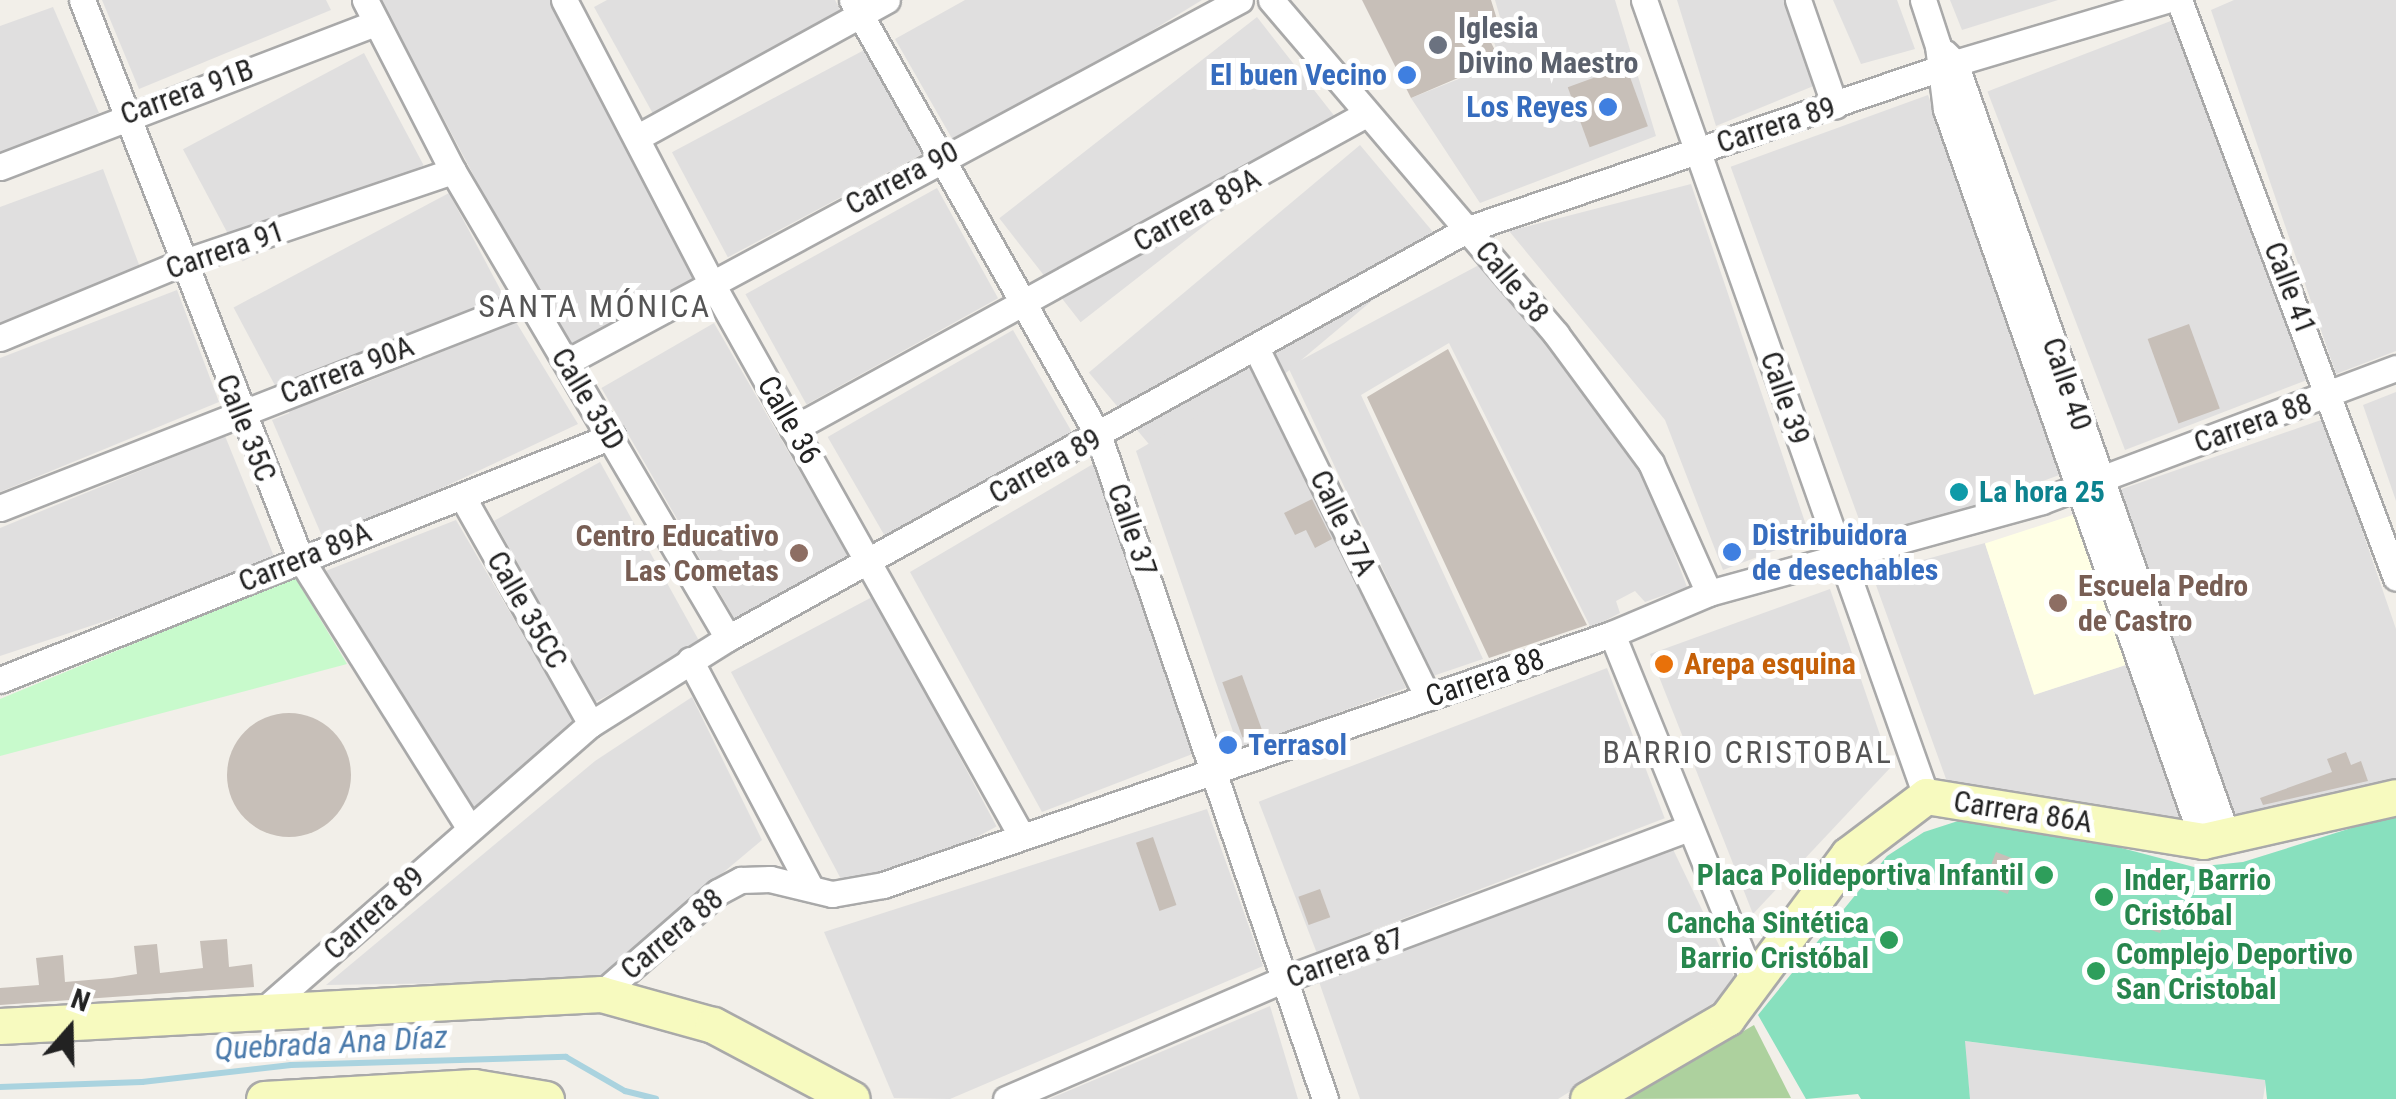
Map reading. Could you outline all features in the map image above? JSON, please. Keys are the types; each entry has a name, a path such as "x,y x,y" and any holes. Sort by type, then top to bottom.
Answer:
{"street":[{"name":"Calle 35C","path":"82,0 238,411 300,558 469,828"},
{"name":"Calle 36","path":"564,0 711,282 1021,835"},
{"path":"638,138 856,7 887,0"},
{"name":"Carrera 90","path":"567,362 940,157 1240,0"},
{"name":"Calle 38","path":"1272,0 1468,229 1651,463 1709,592"},
{"name":"Calle 39","path":"1644,0 1926,796"},
{"path":"1798,0 1835,106"},
{"name":"Calle 40","path":"1922,0 2088,484 2216,840"},
{"name":"Carrera 89","path":"265,1010 591,724 728,638 1257,350 1468,229 1835,106 1943,59 2167,0"},
{"name":"Calle 41","path":"2179,0 2332,394 2396,578"},
{"name":"Calle 37","path":"856,7 1099,436 1217,772 1325,1099"},
{"name":"Carrera 91B","path":"0,167 371,12"},
{"name":"Calle 35D","path":"371,12 453,171 728,638"},
{"name":"Carrera 89A","path":"794,429 1028,305 1366,114"},
{"name":"Carrera 91","path":"0,338 181,263 453,171"},
{"name":"Carrera 90A","path":"0,508 238,411 528,301"},
{"name":"Calle 37A","path":"1257,350 1428,698"},
{"name":"Carrera 88","path":"601,994 718,892 740,880 854,893 1612,634 1709,592 2088,484 2396,368"},
{"name":"Carrera 89A","path":"0,680 612,436"},
{"name":"Calle 35CC","path":"462,496 591,724"},
{"path":"1612,634 1752,982"},
{"path":"690,660 810,888"},
{"name":"Carrera 86A","path":"1588,1099 1727,1018 1848,855 1926,796 2216,840 2396,797"},
{"name":"Carrera 87","path":"1006,1099 1285,979 1688,828"},
{"path":"0,1026 601,994 713,1025 852,1099"},
{"path":"264,1099 474,1087 546,1099"}],"shaded area":[{"path":"102,0 326,0 331,10 139,89"},
{"path":"381,0 556,0 719,297 578,373"},
{"path":"607,0 835,0 845,19 657,121 594,7"},
{"path":"965,0 1202,0 958,149 895,39"},
{"path":"1495,0 1615,0 1656,136 1480,203 1411,98 1501,62 1491,34 1504,31"},
{"path":"1677,0 1785,0 1816,85 1716,126"},
{"path":"1833,0 1897,0 1915,49 1861,64"},
{"path":"1950,0 2058,0 1962,30"},
{"path":"2234,0 2396,0 2396,351 2336,374 2211,10"},
{"path":"53,7 99,113 0,153 0,26"},
{"path":"1257,17 1338,121 1081,322 999,218"},
{"path":"2176,19 2314,377 2125,450 1987,91"},
{"path":"868,48 924,153 728,257 672,152"},
{"path":"364,53 424,165 243,261 183,149"},
{"path":"1928,95 2065,473 1868,545 1731,167"},
{"path":"1360,145 1442,242 1170,470 1089,373"},
{"path":"103,169 141,270 0,326 0,207"},
{"path":"1691,184 1810,537 1723,570 1665,420 1509,231"},
{"path":"937,188 998,298 807,404 745,294"},
{"path":"449,193 507,302 292,417 234,308"},
{"path":"1492,258 1639,460 1687,587 1645,602 1635,591 1616,601 1620,613 1591,628 1449,343 1361,395 1483,659 1433,676 1288,367"},
{"path":"177,290 219,402 0,492 0,358"},
{"path":"516,322 578,424 325,543 272,420"},
{"path":"714,323 853,564 740,629 601,388"},
{"path":"1013,330 1076,438 890,545 828,437"},
{"path":"1261,379 1406,688 1239,749 1136,451"},
{"path":"2396,392 2396,501 2363,405"},
{"path":"2324,419 2396,629 2396,788 2233,835 2116,491"},
{"path":"225,436 277,564 0,656 0,528"},
{"path":"600,462 701,644 595,703 494,521"},
{"path":"1093,464 1195,753 1042,812 910,572"},
{"name":"Escuela Pedro de Castro","path":"2082,512 2131,663 2034,695 1985,544"},
{"path":"456,520 578,729 477,820 323,572"},
{"path":"1985,543 2034,695 2132,663 2191,831 1950,790 1872,574"},
{"path":"1830,589 1891,767 1753,914 1650,654"},
{"path":"874,596 997,826 853,903 731,672"},
{"path":"1607,668 1665,818 1316,952 1259,802"},
{"path":"692,697 762,840 594,981 326,985 595,761"},
{"path":"1207,809 1263,966 950,1099 894,1098 824,932"},
{"path":"1671,845 1739,987 1558,1099 1360,1099 1318,979"},
{"path":"1270,1006 1298,1099 1049,1099"},
{"path":"1964,1041 2266,1080 2263,1099 1970,1099"}],"green space":[{"path":"295,577 347,664 0,756 0,699"},
{"name":"Complejo Deportivo San Cristobal","path":"2396,814 2396,1099 2267,1099 2265,1080 1965,1041 1970,1099 1861,1099 1858,1094 1806,1099 1758,1015 1887,856 1924,832 1958,821 2026,823 2194,867 2243,862"},
{"path":"1754,1025 1791,1098 1626,1099"}],"building":[{"name":"Iglesia Divino Maestro","path":"1362,0 1491,0 1500,29 1485,31 1500,60 1411,98"},
{"name":"Los Reyes","path":"1626,66 1648,126 1590,147 1568,87"},
{"path":"2189,324 2220,409 2178,424 2148,339"},
{"path":"1448,349 1587,625 1489,658 1367,397"},
{"path":"1312,499 1332,539 1315,548 1306,530 1295,535 1284,513"},
{"path":"1242,675 1262,730 1242,738 1222,682"},
{"path":"289,713 313,718 333,731 346,751 351,775 346,799 333,819 313,832 289,837 265,832 245,819 232,799 227,775 232,751 245,731 265,718"},
{"path":"2346,752 2351,765 2361,761 2368,781 2263,805 2260,798 2332,772 2327,759"},
{"path":"1153,837 1176,905 1159,911 1136,843"},
{"path":"1996,852 2020,861 2008,894 1983,885"},
{"path":"1320,889 1330,917 1309,925 1298,897"},
{"path":"2148,907 2168,914 2160,933 2139,926"},
{"path":"227,939 229,967 252,964 254,987 0,1005 0,988 39,985 36,958 63,955 65,982 112,978 137,974 134,946 157,944 160,973 203,968 200,941"}],"waterway":[{"name":"Quebrada Ana Díaz","path":"0,1087 142,1082 291,1065 566,1057 625,1091 656,1099"}],"place":[{"name":"Iglesia Divino Maestro","path":"1438,45"},
{"name":"El buen Vecino","path":"1407,75"},
{"name":"Los Reyes","path":"1608,107"},
{"name":"La hora 25","path":"1959,492"},
{"name":"Distribuidora de desechables","path":"1732,552"},
{"name":"Centro Educativo Las Cometas","path":"799,553"},
{"name":"Escuela Pedro de Castro","path":"2058,603"},
{"name":"Arepa esquina","path":"1664,664"},
{"name":"Terrasol","path":"1228,745"},
{"name":"Placa Polideportiva Infantil","path":"2044,875"},
{"name":"Inder, Barrio Cristóbal","path":"2104,897"},
{"name":"Cancha Sintética Barrio Cristóbal","path":"1889,940"},
{"name":"Complejo Deportivo San Cristobal","path":"2096,971"}],"district":[{"name":"SANTA MÓNICA","path":"595,306"},
{"name":"BARRIO CRISTOBAL","path":"1748,752"}]}
